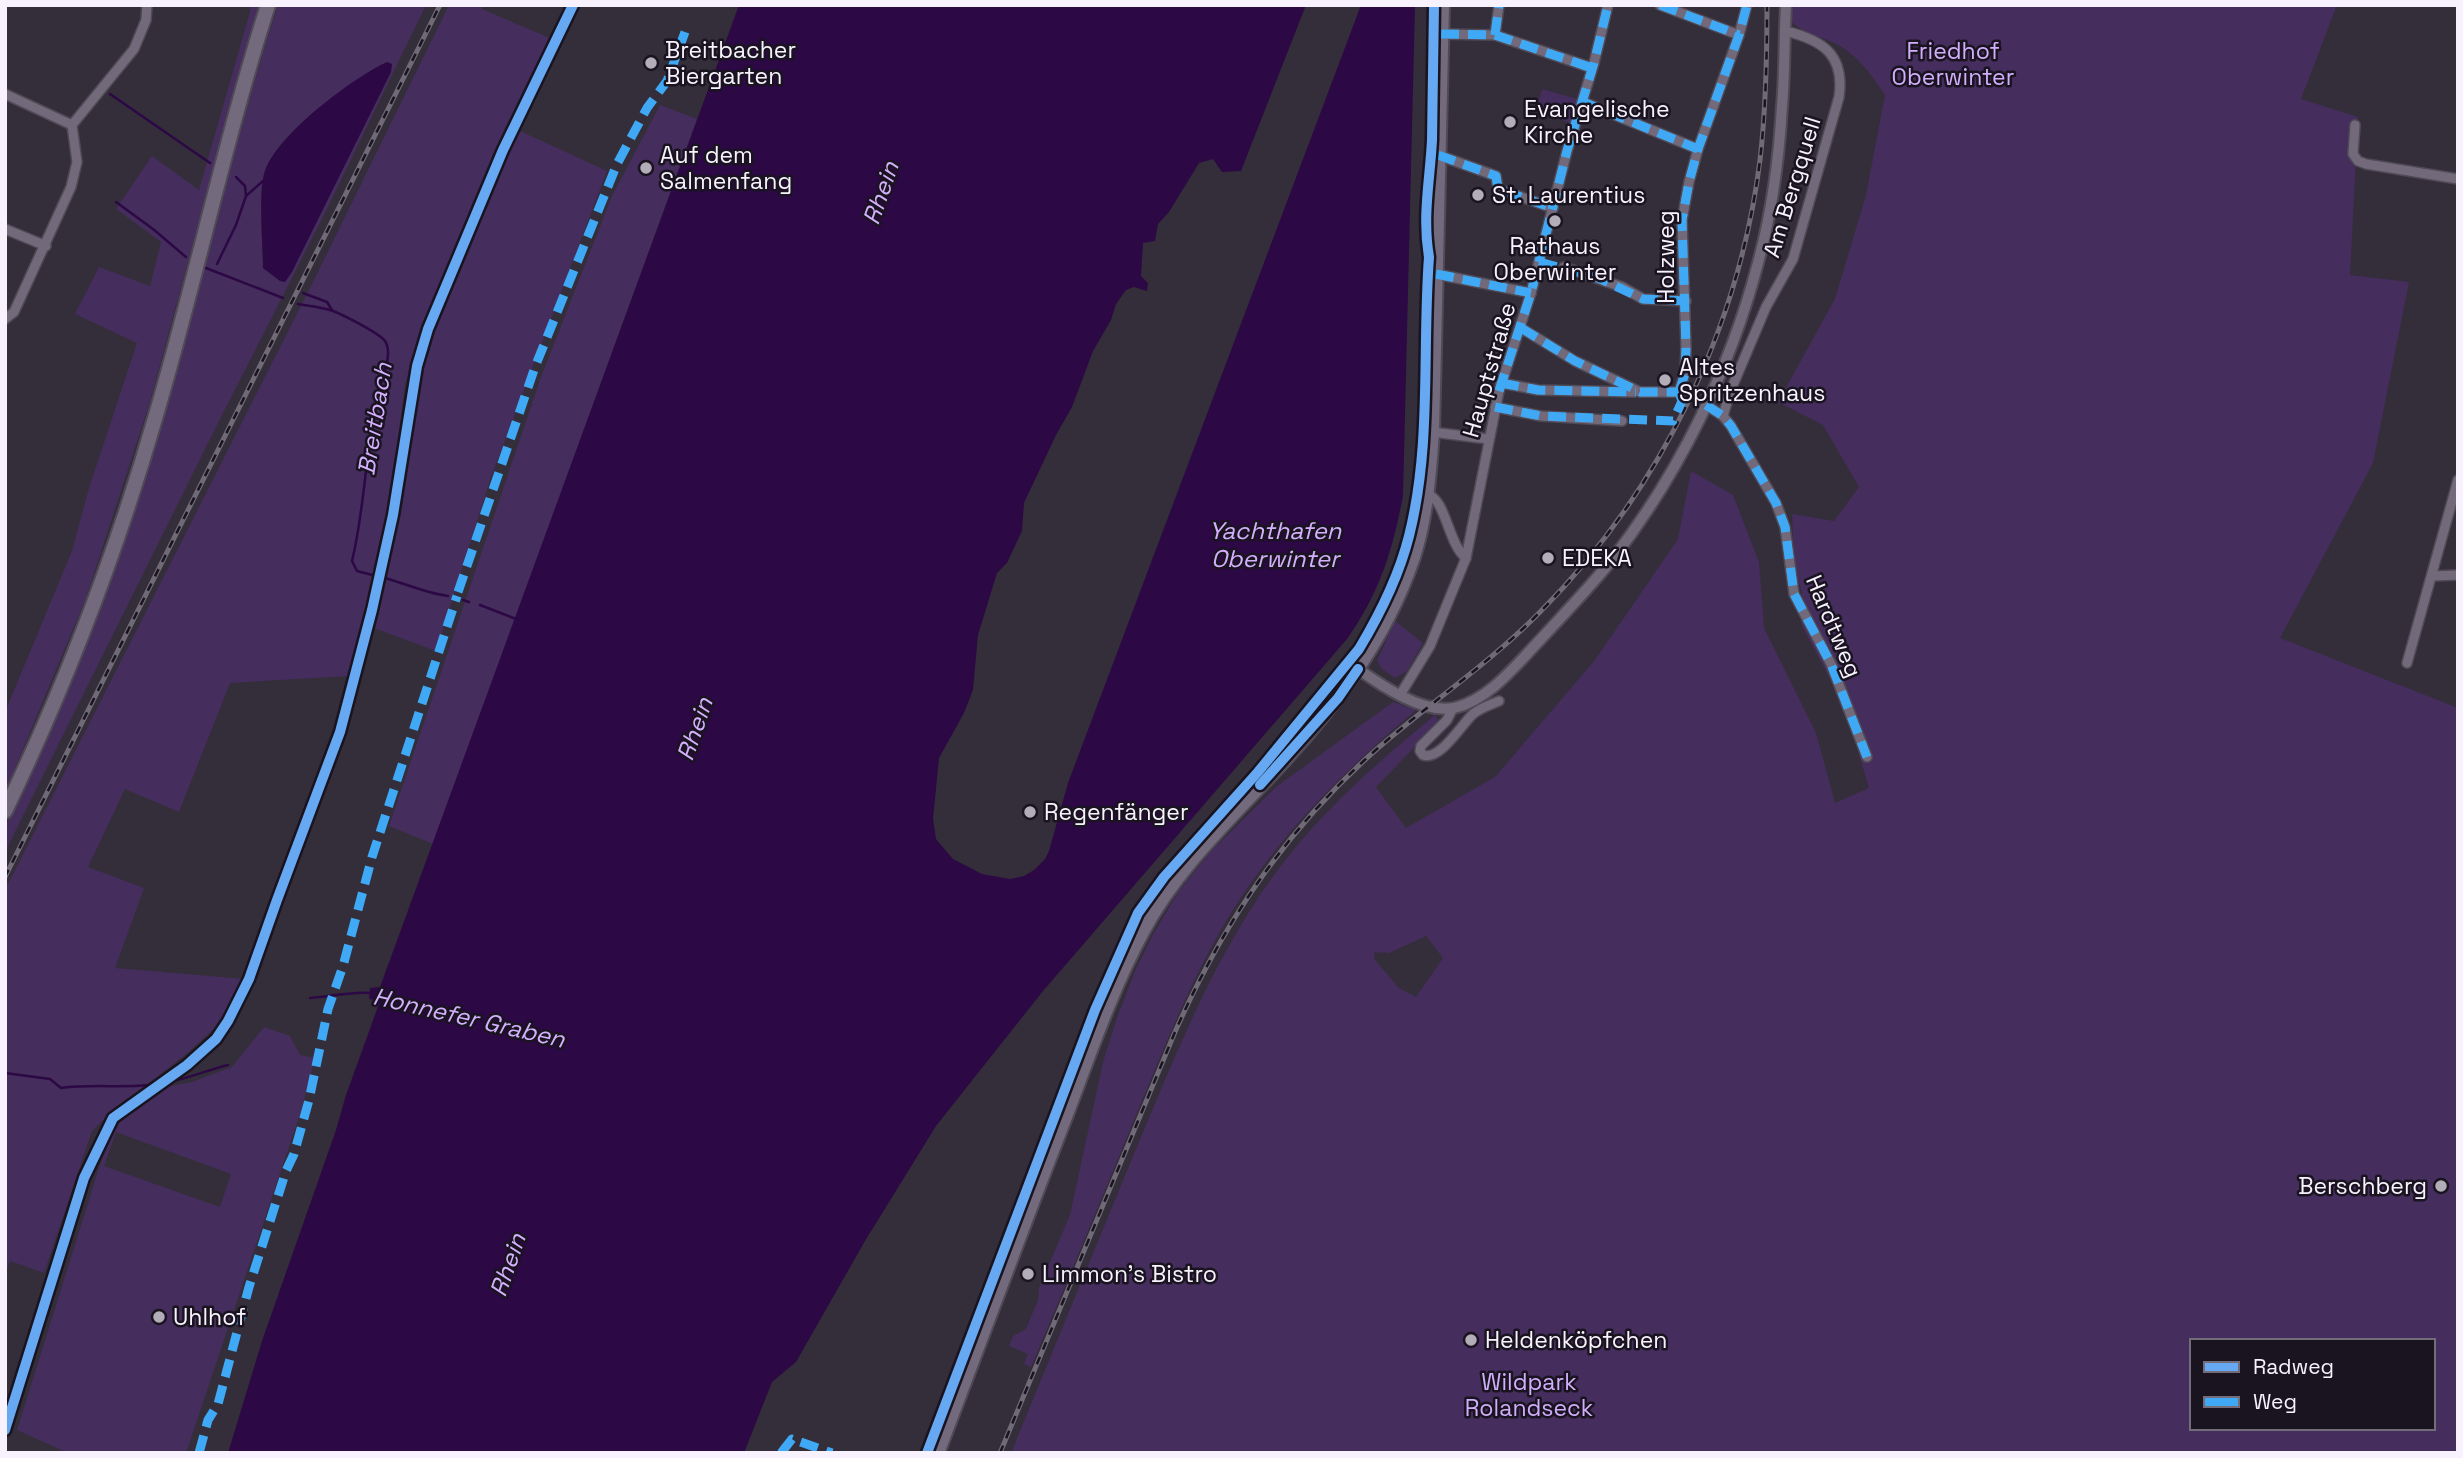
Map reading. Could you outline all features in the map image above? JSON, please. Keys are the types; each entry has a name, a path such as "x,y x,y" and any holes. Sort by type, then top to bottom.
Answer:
{"main road":[{"path":"5,811 32,757 93,604 137,478 177,341 243,85 268,5"},
{"path":"937,1453 1084,1068 1132,952 1171,885 1196,853 1292,752 1338,698 1388,616 1413,557 1426,494 1432,432 1442,5"}],"street":[{"path":"5,319 14,312 68,197 76,162 72,125 134,49 146,20 147,5"},
{"path":"1495,35 1499,5"},
{"name":"Hauptstraße","path":"1400,695 1430,646 1466,558 1501,383 1531,293 1608,5"},
{"path":"1660,5 1739,35"},
{"name":"Holzweg","path":"1640,392 1679,392 1685,373 1682,220 1698,149 1747,5"},
{"path":"1358,669 1400,695 1436,708 1453,708 1480,698 1534,646 1610,562 1661,488 1706,405 1743,311 1767,226 1779,152 1786,5"},
{"name":"Am Bergquell","path":"1723,416 1730,392 1766,307 1793,259 1839,97 1841,82 1834,58 1815,40 1785,31"},
{"path":"1441,34 1495,35 1592,68"},
{"path":"5,94 72,125"},
{"path":"1583,102 1698,149"},
{"path":"2355,125 2353,154 2361,162 2404,172 2458,179"},
{"path":"1438,155 1496,176 1498,189 1552,212"},
{"path":"5,229 46,246"},
{"path":"1564,267 1609,282 1643,299 1685,301"},
{"path":"1436,274 1531,293"},
{"path":"1521,328 1575,361 1640,392"},
{"path":"1501,383 1538,390 1640,392"},
{"name":"Hardtweg","path":"1706,405 1723,416 1776,503 1785,527 1794,594 1831,664 1867,757"},
{"path":"1495,407 1541,416 1622,421"},
{"path":"1432,432 1488,439"},
{"path":"2407,663 2458,480"},
{"path":"1426,494 1435,498 1455,544 1466,558"},
{"path":"2432,576 2458,575"},
{"path":"1453,708 1447,720 1421,746 1423,755 1427,757 1440,751 1476,711 1499,701"},
{"path":"5,1430 84,1178 113,1118"}],"green space":[{"path":"250,5 261,5 150,402 86,598 5,792 5,712 72,551 89,488 137,343 75,314 99,267 150,286 161,242 116,209 152,156 199,190"},
{"path":"278,5 426,5 326,211 5,852 5,832 9,817 38,760 104,598 146,477 257,72","holes":["377,67 391,72 285,282 263,268 261,195 264,175 271,159 295,129 329,101"]},
{"path":"449,5 483,5 482,9 552,39 472,207 405,383 390,508 350,676 230,683 179,812 125,789 88,867 144,888 115,968 245,979 228,1016 92,1131 44,1273 10,1261 5,1274 5,890 312,284"},
{"path":"1794,5 2337,5 2301,99 2358,117 2350,275 2409,282 2373,463 2280,638 2458,708 2458,1453 1011,1453 1184,1036 1221,960 1265,888 1306,835 1341,798 1435,715 1437,724 1376,787 1406,828 1495,777 1595,660 1678,539 1691,471 1733,495 1759,562 1764,628 1816,733 1835,803 1869,788 1845,707 1801,624 1802,593 1794,563 1792,514 1834,521 1859,487 1823,425 1778,402 1835,299 1866,195 1885,95 1854,56 1834,43 1802,29 1791,21","holes":["1426,936 1443,958 1416,997 1399,988 1374,959 1375,952 1389,953"]},
{"path":"1542,89 1577,99 1570,123 1536,110"},
{"path":"660,105 697,119 433,844 389,826 541,377 612,196"},
{"path":"518,130 607,171 491,477 436,651 371,627 398,500 420,371 460,259"},
{"path":"1395,621 1423,643 1407,671 1395,678 1382,669 1377,661"},
{"path":"1393,702 1416,710 1369,751 1304,816 1265,864 1229,916 1173,1027 1031,1367 1024,1364 1028,1354 1009,1346 1013,1336 1026,1329 1038,1300 1039,1288 1070,1215 1103,1062 1135,971 1153,934 1179,891 1212,850 1276,787"},
{"path":"264,1027 290,1036 300,1055 315,1058 301,1111 186,1453 68,1453 17,1430 113,1130 131,1109 162,1088 192,1082 232,1067","holes":["116,1132 231,1174 220,1207 104,1166"]}],"water":[{"path":"739,5 1306,5 1241,171 1222,172 1213,159 1199,163 1169,212 1158,224 1155,241 1143,243 1141,276 1148,283 1147,291 1134,287 1126,290 1116,304 1111,320 1093,351 1072,407 1024,503 1022,531 1007,563 997,573 978,635 973,690 964,713 939,758 933,819 936,839 953,859 982,874 1010,879 1024,876 1045,859 1068,783 1361,5 1415,5 1403,496 1383,571 1368,605 1347,639 1043,991 936,1126 865,1241 796,1362 772,1382 744,1453 228,1453 262,1341 380,1001 369,999 370,988 380,987"},
{"path":"387,62 392,64 391,72 292,272 285,282 280,281 263,268 263,179 272,156 317,109"}],"waterway":[{"path":"110,94 210,163"},
{"path":"236,177 245,186 246,196"},
{"path":"217,264 236,225 246,196 263,181"},
{"path":"116,202 186,257"},
{"name":"Breitbach","path":"206,268 283,298"},
{"path":"303,293 327,302 332,310"},
{"name":"Breitbach","path":"298,304 342,315 375,333 387,346 388,358 375,409 352,561 357,571 376,576"},
{"name":"Breitbach","path":"385,578 448,596"},
{"path":"463,600 469,602"},
{"name":"Breitbach","path":"480,605 516,619"},
{"name":"Honnefer Graben","path":"310,998 372,993"},
{"name":"Honnefer Graben","path":"5,1073 50,1079 61,1088 138,1086 169,1082 228,1065"}],"railway":[{"path":"5,877 440,5"},
{"path":"1000,1453 1175,1032 1194,991 1237,914 1287,844 1345,779 1398,731 1520,631 1582,566 1621,515 1656,461 1687,405 1712,346 1733,285 1749,223 1764,122 1767,5"}],"marked path":[{"path":"1495,35 1499,5"},
{"path":"1499,391 1531,293 1608,5"},
{"path":"1660,5 1739,35"},
{"path":"1679,392 1685,373 1686,348 1682,220 1698,149 1747,5"},
{"path":"458,592 535,367 617,164 647,108 667,81 685,32"},
{"path":"1441,34 1495,35 1592,68"},
{"path":"1583,102 1698,149"},
{"path":"1438,155 1496,176 1498,189 1553,208"},
{"path":"1539,262 1596,277 1643,299 1686,301"},
{"path":"1436,274 1531,293"},
{"path":"1521,328 1575,361 1640,392 1679,392"},
{"path":"1501,383 1538,390 1636,392"},
{"path":"1495,407 1541,416 1673,421 1682,401 1679,392"},
{"path":"1706,405 1723,416 1731,426 1776,503 1785,527 1794,594 1831,664 1867,757"},
{"path":"199,1453 208,1420 218,1404 249,1287 286,1171 294,1154 309,1100 328,1009 343,966 372,857 457,596"},
{"path":"781,1453 792,1439 832,1453"}],"cycle path":[{"path":"5,1430 84,1178 113,1118 187,1065 216,1039 249,979 340,732 372,610 393,515 417,366 428,329 503,150 573,5"},
{"path":"927,1453 1095,1010 1138,913 1164,877 1258,772 1359,649 1400,566 1416,502 1424,432 1429,257 1426,213 1432,140 1434,5"},
{"path":"1260,785 1338,698 1358,669"}],"place":[{"name":"Breitbacher Biergarten","path":"651,63"},
{"name":"Evangelische Kirche","path":"1510,122"},
{"name":"Auf dem Salmenfang","path":"646,168"},
{"name":"St. Laurentius","path":"1478,195"},
{"name":"Rathaus Oberwinter","path":"1555,221"},
{"name":"Altes Spritzenhaus","path":"1665,380"},
{"name":"EDEKA","path":"1548,558"},
{"name":"Regenfänger","path":"1030,812"},
{"name":"Berschberg","path":"2441,1186"},
{"name":"Limmon's Bistro","path":"1028,1274"},
{"name":"Uhlhof","path":"159,1317"},
{"name":"Heldenköpfchen","path":"1471,1340"}],"park label":[{"name":"Friedhof Oberwinter","path":"1953,64"},
{"name":"Wildpark Rolandseck","path":"1529,1395"}],"water label":[{"name":"Rhein","path":"881,193"},
{"name":"Yachthafen Oberwinter","path":"1275,545"},
{"name":"Rhein","path":"695,729"},
{"name":"Rhein","path":"508,1265"}]}
